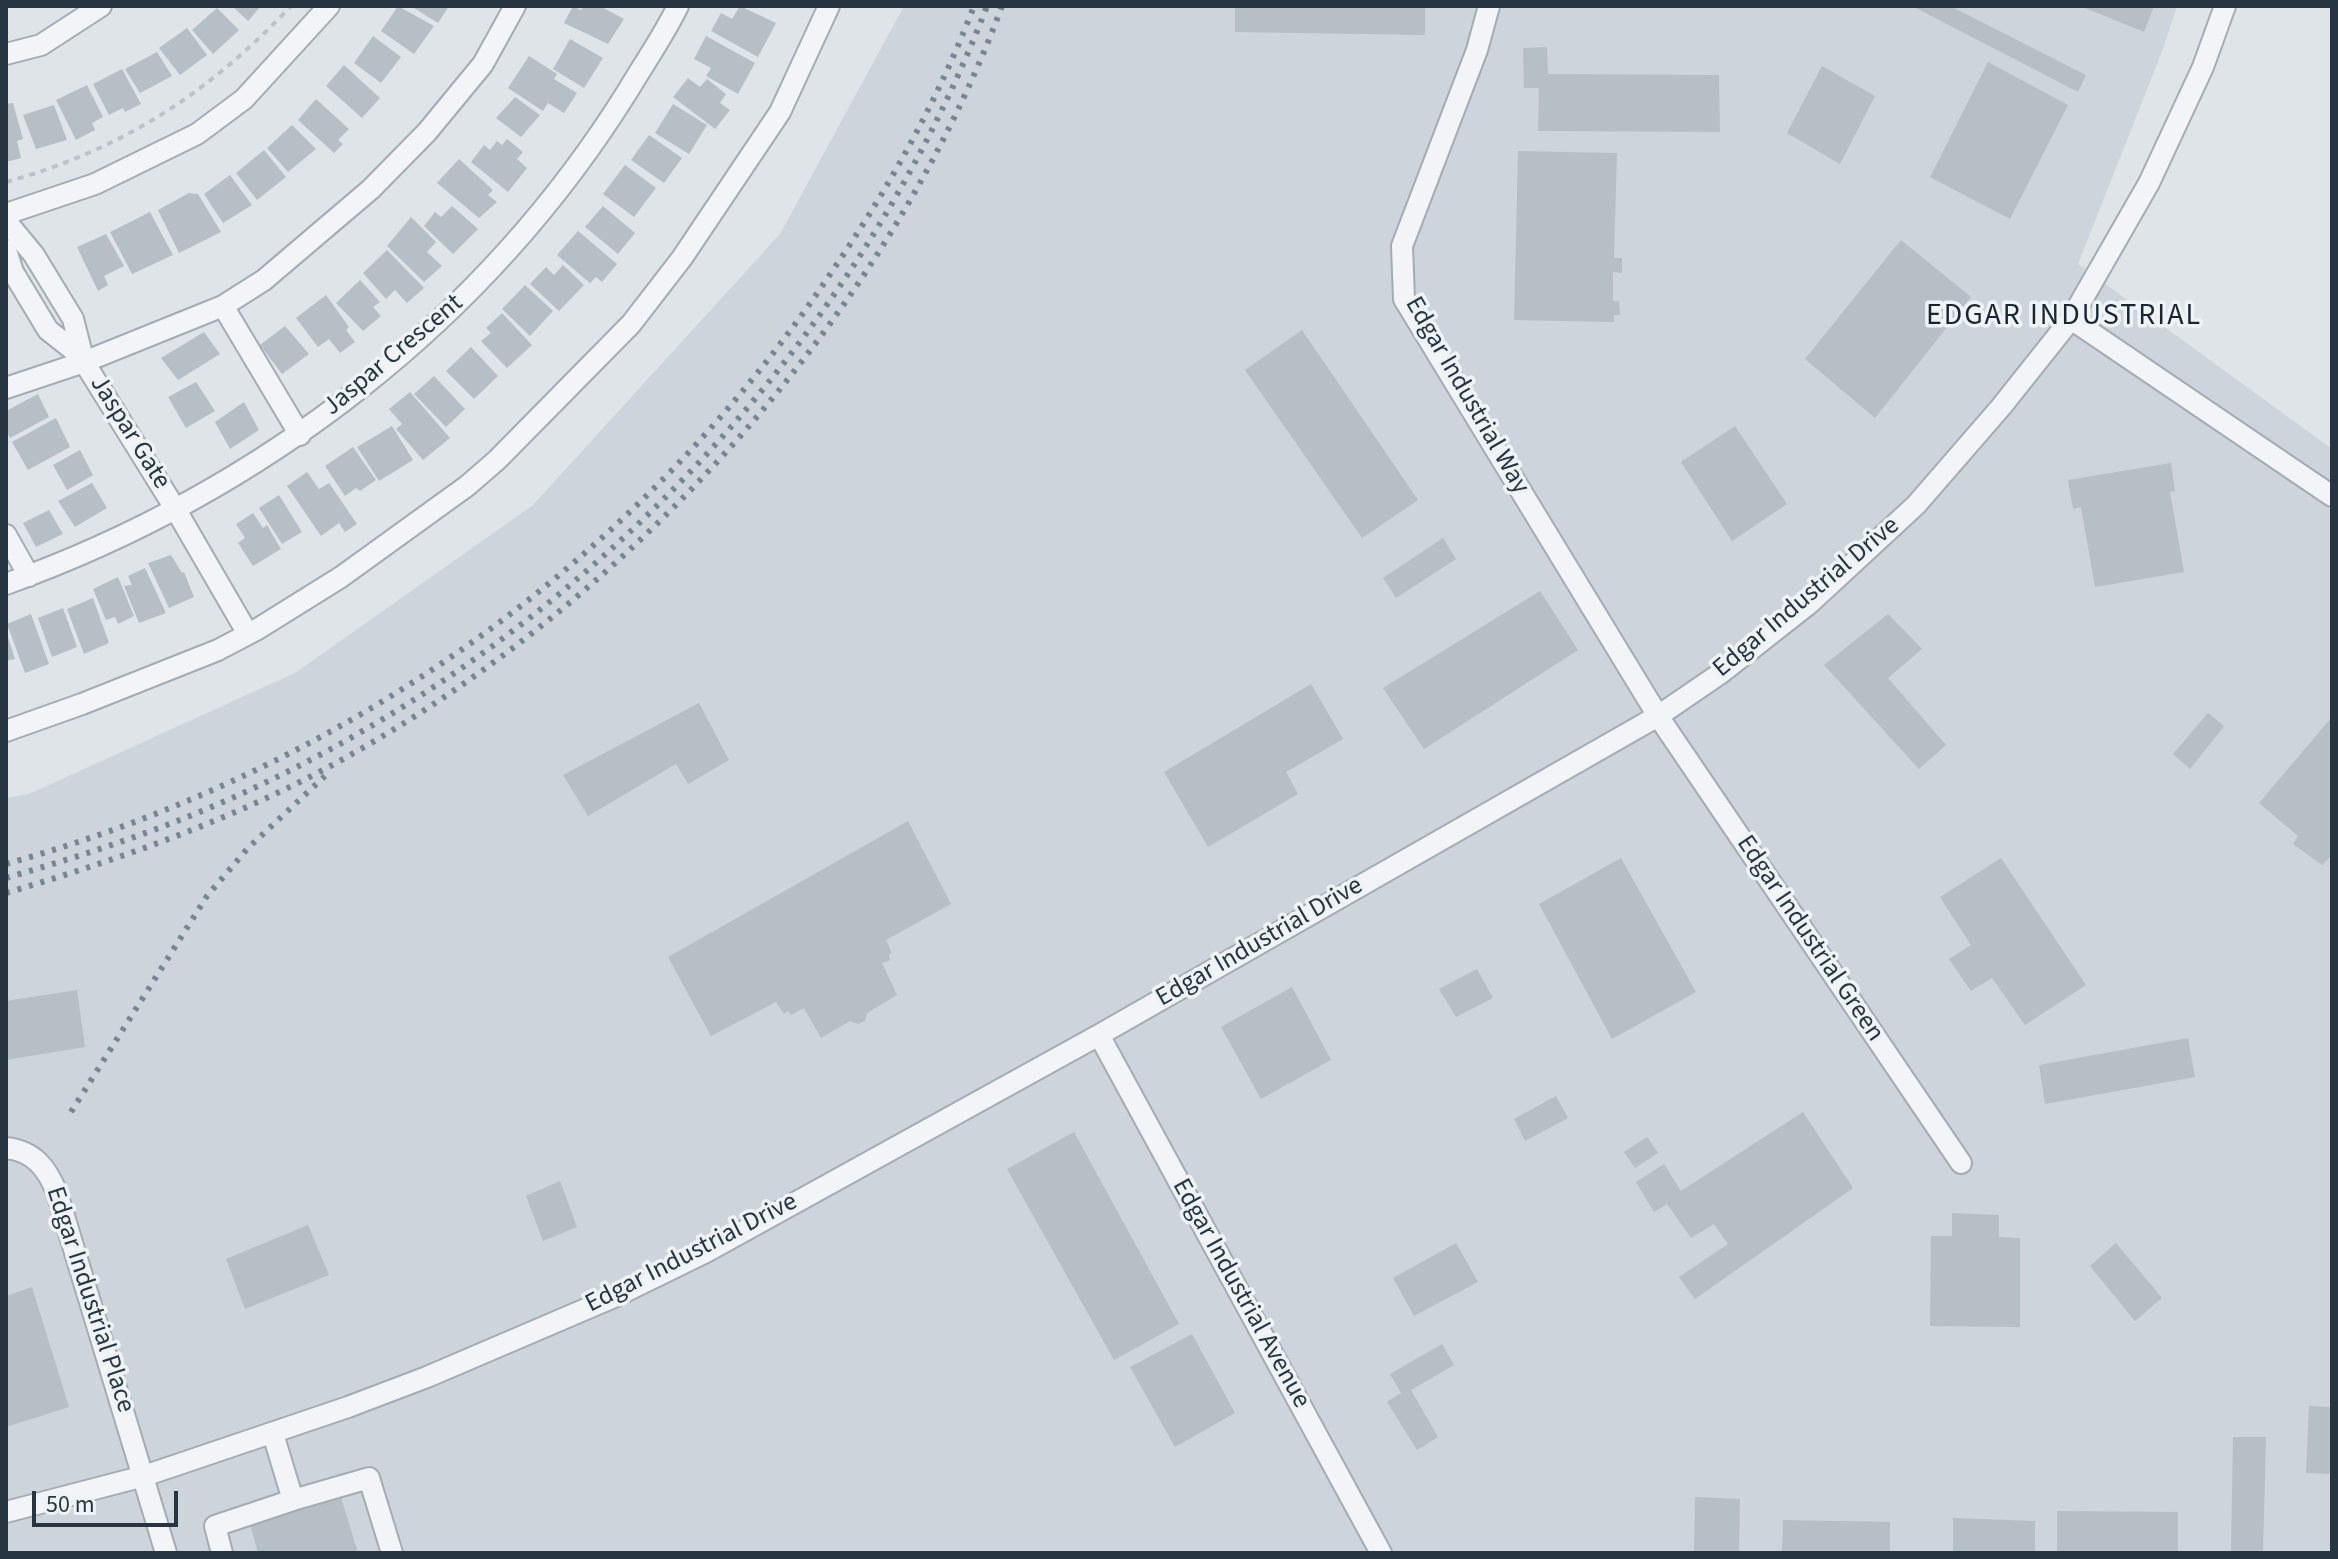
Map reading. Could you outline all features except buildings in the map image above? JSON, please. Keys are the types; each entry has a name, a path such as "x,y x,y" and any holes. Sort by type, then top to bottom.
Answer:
{"street":[{"path":"6,54 41,45 101,6"},
{"path":"6,214 95,184 197,134 244,99 329,6"},
{"path":"6,388 223,306 264,280 371,189 416,143 483,64 515,6"},
{"name":"Jaspar Crescent","path":"6,584 71,561 176,510 235,477 300,435 385,369 479,283 524,232 599,136 678,6"},
{"path":"6,731 96,699 218,650 248,634 341,577 467,486 497,460 631,324 682,258 780,112 829,6"},
{"name":"Edgar Industrial Way","path":"1489,6 1477,50 1402,246 1404,299 1658,716"},
{"name":"Edgar Industrial Drive","path":"6,1512 144,1476 273,1434 427,1377 614,1297 706,1252 1099,1035 1658,716 1721,673 1810,603 1916,505 2001,407 2071,319 2149,183 2203,67 2225,6"},
{"name":"Jaspar Gate","path":"6,221 34,255 73,319 83,359 248,634"},
{"name":"Jaspar Gate","path":"6,250 13,272 48,330 83,359"},
{"path":"223,306 300,435"},
{"path":"2071,319 2332,496"},
{"path":"6,535 29,576"},
{"name":"Edgar Industrial Green","path":"1658,716 1961,1163"},
{"name":"Edgar Industrial Avenue","path":"1099,1035 1381,1553"},
{"name":"Edgar Industrial Place","path":"6,1148 31,1155 42,1164 57,1193 166,1553"},
{"path":"273,1434 293,1500"},
{"path":"222,1553 215,1526 369,1478 392,1553"}],"path":[{"path":"6,182 89,154 126,137 176,107 241,56 291,6"}],"shaded area":[{"path":"904,6 2177,6 2078,264 2332,449 2332,1553 6,1553 6,798 29,794 295,673 533,505 780,234"}],"railway":[{"path":"6,864 131,823 251,772 366,711 474,640 576,560 671,471 757,373 835,267 912,141 974,6"},
{"path":"6,878 195,814 256,787 376,723 491,647 597,561 696,466 785,362 864,250 931,131 987,6"},
{"path":"6,893 168,839 246,807 323,770 433,705 538,628 638,542 730,448 814,346 888,237 951,124 1002,6"},
{"path":"71,1112 207,896 248,848 325,776"}],"district":[{"name":"EDGAR INDUSTRIAL","path":"2064,317"}]}
